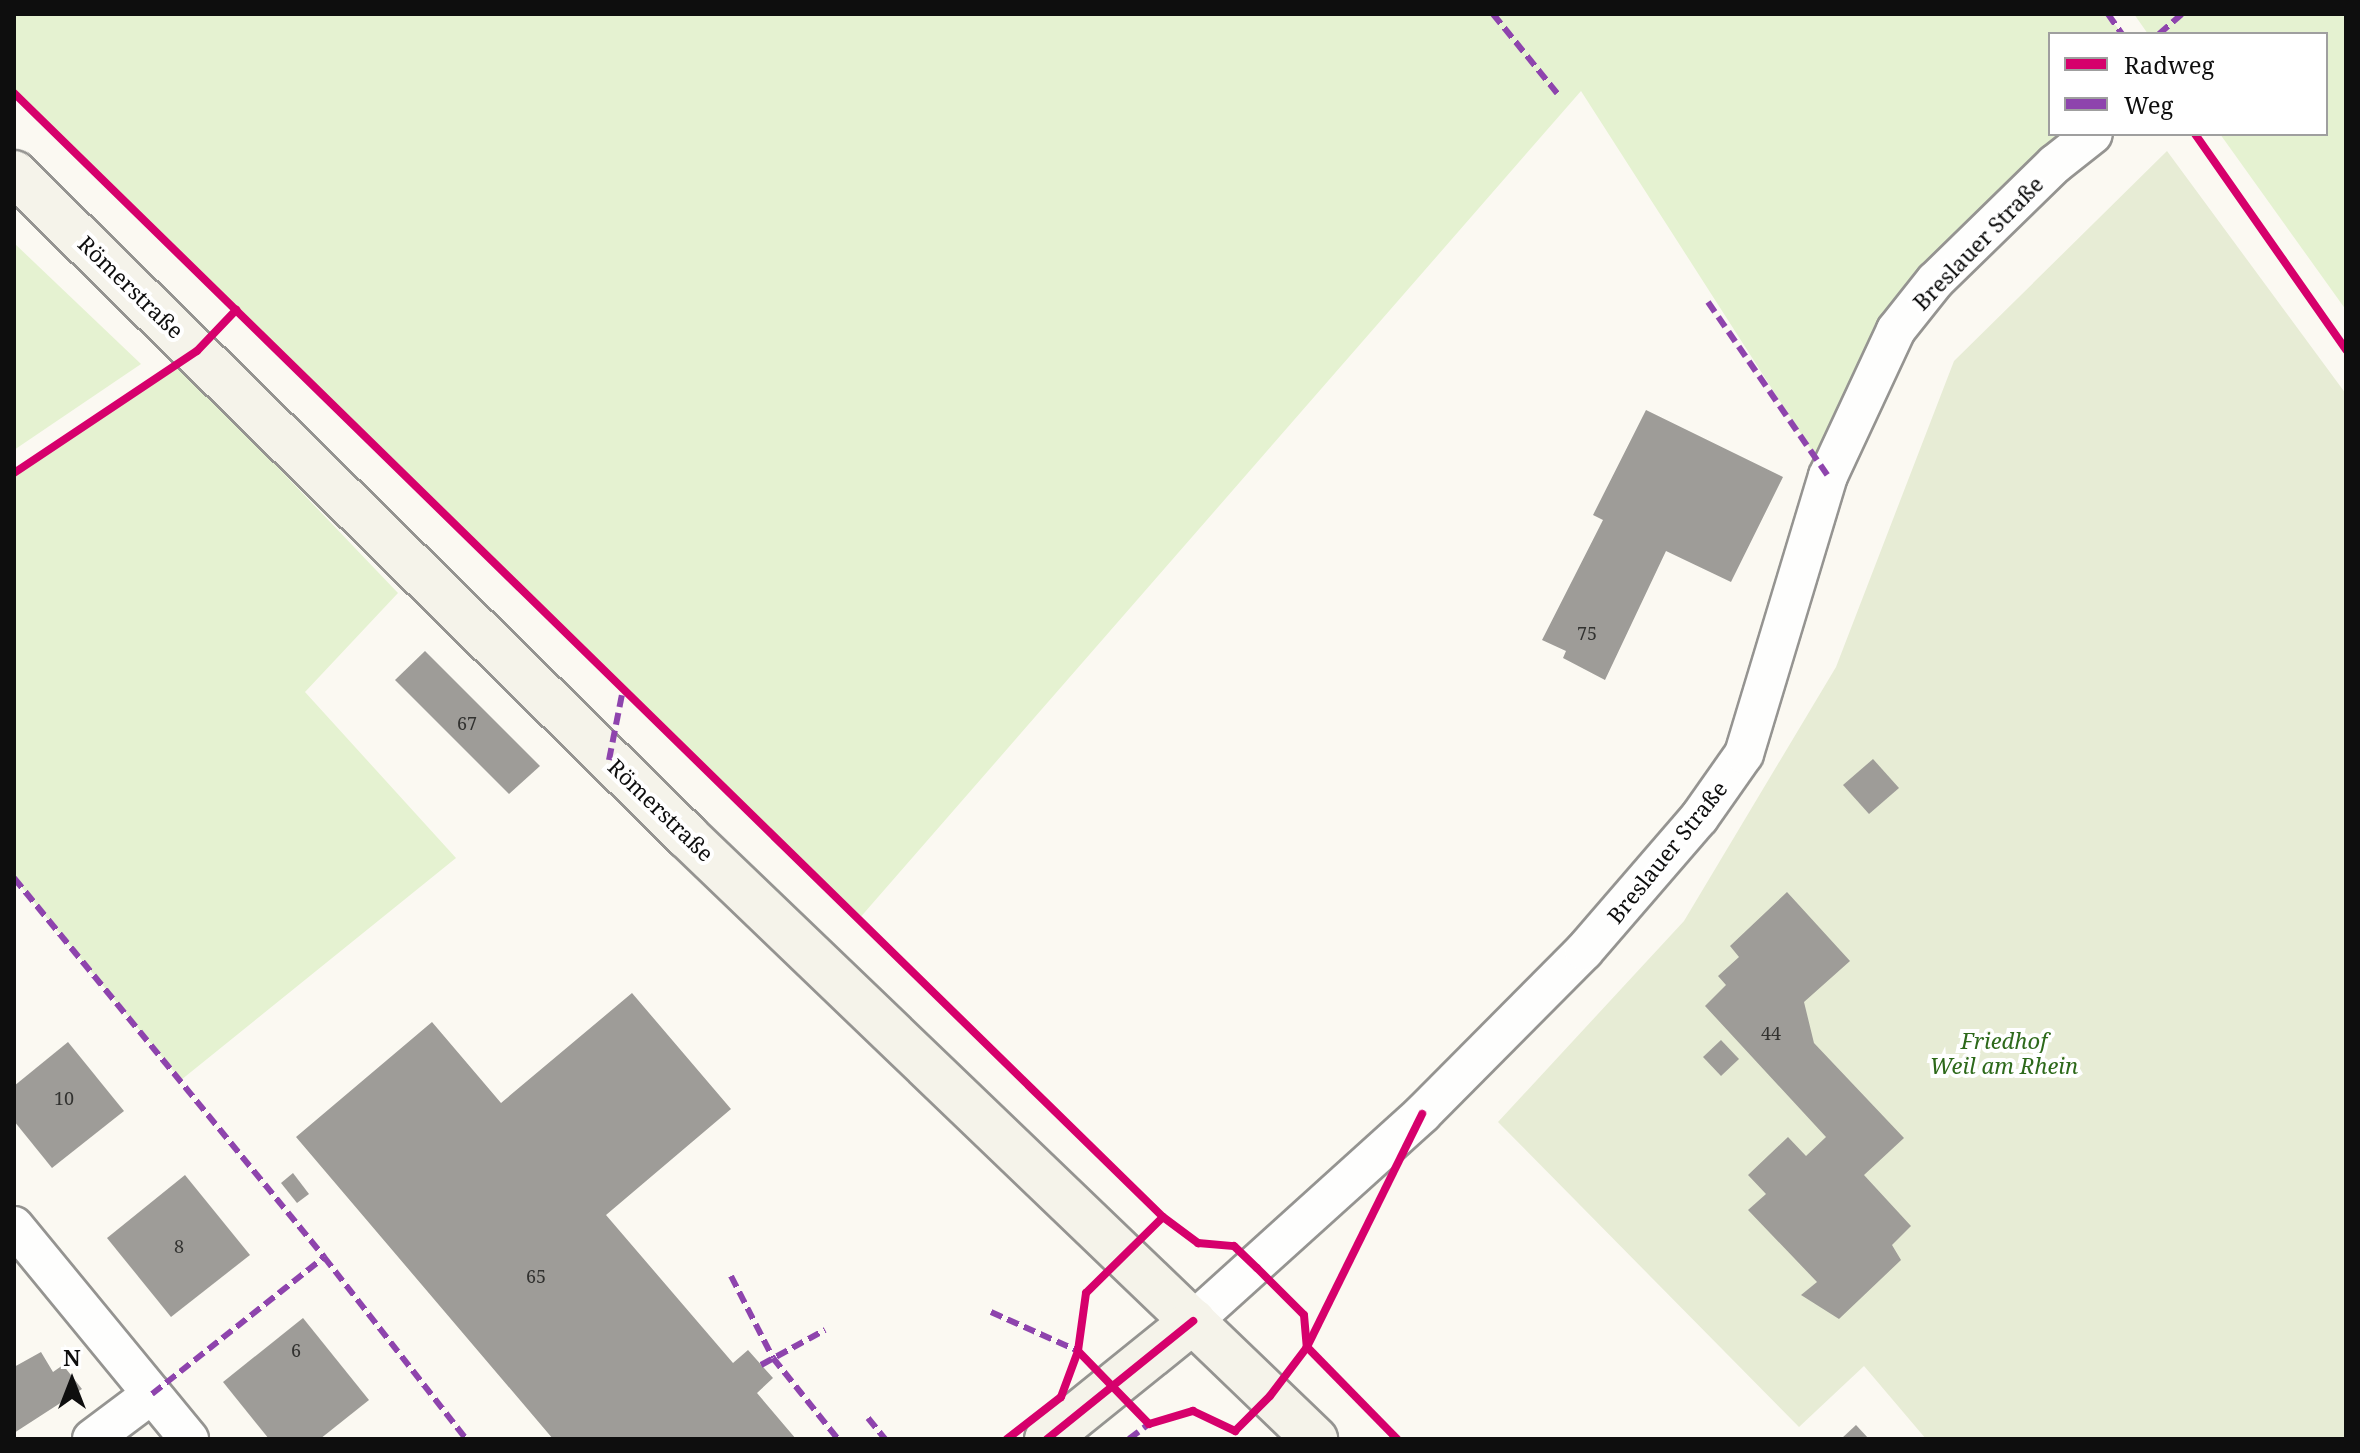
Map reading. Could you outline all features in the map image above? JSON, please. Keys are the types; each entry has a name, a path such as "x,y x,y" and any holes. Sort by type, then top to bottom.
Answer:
{"street":[{"name":"Breslauer Straße","path":"1047,1439 1193,1321 1422,1114 1584,951 1699,818 1744,754 1828,476 1896,330 1935,281 2055,164 2090,136"},
{"name":"Römerstraße","path":"14,173 609,760 1315,1439"},
{"path":"14,1226 189,1439"},
{"path":"92,1439 152,1394"}],"green space":[{"path":"14,14 2107,14 2120,32 2048,32 2048,136 2091,136 1935,281 1828,476 1581,91 858,920 14,93"},
{"path":"2134,14 2346,14 2346,310 2221,136 2328,136 2328,32 2147,32"},
{"name":"Friedhof Weil am Rhein","path":"2167,151 2346,394 2346,1439 1926,1439 1864,1366 1799,1427 1498,1122 1684,921 1836,667 1954,361"},
{"path":"14,243 141,364 14,450"},
{"path":"178,363 398,593 305,692 456,858 181,1080 14,878 14,473"}],"building":[{"path":"1646,410 1783,477 1731,582 1666,551 1605,680 1563,658 1566,651 1542,640 1603,520 1593,515"},
{"path":"425,651 540,766 509,794 395,680"},
{"path":"1873,759 1899,788 1869,814 1843,785"},
{"path":"1787,892 1850,961 1804,1002 1814,1043 1904,1138 1864,1175 1911,1226 1892,1245 1901,1260 1839,1319 1801,1295 1817,1282 1748,1210 1766,1194 1748,1175 1788,1137 1806,1156 1826,1137 1705,1006 1726,985 1718,976 1739,957 1730,946"},
{"path":"632,993 731,1109 606,1215 733,1363 748,1350 773,1378 757,1393 796,1439 553,1439 296,1137 432,1022 501,1103"},
{"path":"1721,1040 1739,1059 1721,1076 1703,1057"},
{"path":"68,1042 124,1111 52,1168 14,1121 14,1086"},
{"path":"293,1173 309,1194 297,1203 281,1183"},
{"path":"185,1175 250,1255 171,1317 107,1238"},
{"path":"303,1318 369,1400 320,1439 269,1439 223,1382"},
{"path":"41,1352 53,1372 63,1365 82,1389 14,1433 14,1367"},
{"path":"1856,1425 1869,1439 1841,1439"}],"marked path":[{"path":"1493,14 1557,93"},
{"path":"2108,14 2121,32"},
{"path":"2161,32 2182,14"},
{"path":"1708,302 1828,476"},
{"path":"609,760 623,689"},
{"path":"14,878 324,1257 466,1439"},
{"path":"152,1394 324,1257"},
{"path":"731,1276 773,1358 838,1439"},
{"path":"991,1312 1078,1351 1076,1356"},
{"path":"761,1365 825,1330"},
{"path":"868,1418 885,1439"},
{"path":"1129,1439 1149,1424"}],"cycle path":[{"path":"14,93 1163,1217 1198,1243 1234,1246 1257,1268 1304,1315 1307,1347 1397,1439"},
{"path":"2196,136 2346,350"},
{"path":"14,473 197,351 236,310"},
{"path":"1163,1217 1086,1293 1078,1351 1149,1424 1193,1411 1235,1431 1270,1396 1307,1347 1422,1114"},
{"path":"1047,1439 1193,1321"},
{"path":"1007,1439 1061,1397 1078,1351"}]}
